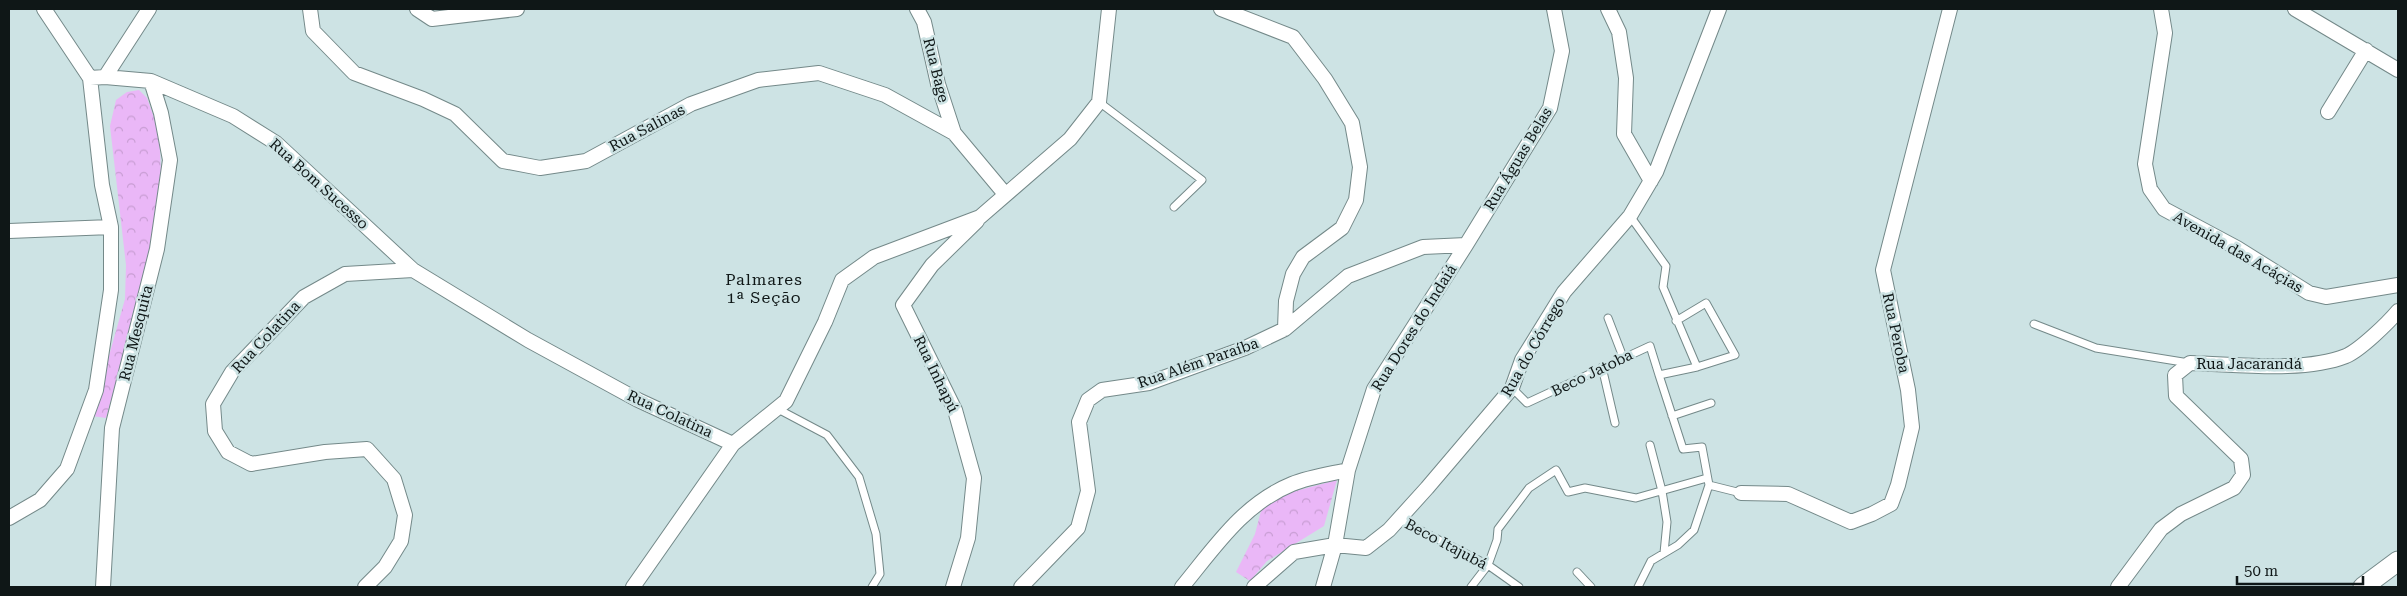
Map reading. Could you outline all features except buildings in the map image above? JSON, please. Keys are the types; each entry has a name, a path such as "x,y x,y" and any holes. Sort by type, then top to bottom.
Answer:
{"street":[{"path":"9,517 40,500 67,469 96,390 111,290 111,228 102,185 90,78 44,9"},
{"path":"105,77 149,9"},
{"name":"Rua Salinas","path":"310,9 313,30 354,73 423,99 455,114 503,161 540,168 586,161 692,104 758,80 819,73 885,95 954,133 1004,194"},
{"path":"417,9 432,19 517,9"},
{"name":"Rua Bage","path":"918,9 924,22 938,84 954,133"},
{"path":"633,587 733,444 786,401 825,322 842,280 874,257 980,217 1004,194 1070,139 1099,102 1109,9"},
{"path":"1221,9 1293,37 1325,79 1352,123 1360,167 1356,200 1342,228 1304,257 1293,274 1286,301 1286,329"},
{"name":"Rua Águas Belas","path":"1466,245 1550,108 1562,51 1554,9"},
{"path":"1608,9 1619,32 1626,78 1624,134 1651,181"},
{"name":"Rua do Córrego","path":"1254,587 1294,552 1335,545 1366,548 1389,530 1512,388 1522,360 1564,292 1630,216 1651,181 1719,9"},
{"name":"Rua Peroba","path":"1741,493 1788,494 1851,522 1891,504 1912,427 1908,390 1883,270 1950,9"},
{"name":"Avenida das Acáçias","path":"2161,9 2165,33 2145,164 2150,189 2164,209 2237,248 2309,293 2326,297 2398,285"},
{"path":"2295,9 2398,70"},
{"path":"2328,112 2366,50"},
{"name":"Rua Bom Sucesso","path":"90,78 105,77 151,81 233,116 276,142 413,270"},
{"name":"Rua Mesquita","path":"103,587 112,428 157,249 170,160 161,113 151,81"},
{"name":"Rua Inhapú","path":"953,587 968,538 974,478 955,410 903,305 932,265 980,217"},
{"path":"9,231 111,228"},
{"name":"Rua Além Paraíba","path":"1021,587 1078,528 1088,491 1080,422 1088,400 1102,390 1149,383 1245,348 1286,329 1348,276 1423,248 1466,245"},
{"name":"Rua Dores do Indaiá","path":"1322,587 1335,545 1348,470 1374,389 1466,245"},
{"name":"Rua Colatina","path":"365,587 385,567 401,541 405,515 394,479 367,448 325,452 251,464 228,452 215,431 213,404 232,372 304,297 345,274 413,270 528,340 629,396 733,444"},
{"name":"Rua Jacarandá","path":"2118,587 2160,529 2181,514 2234,488 2243,475 2241,458 2176,396 2175,375 2190,363 2303,366 2347,356 2388,324 2398,311"},
{"path":"1182,587 1237,519 1260,500 1293,483 1348,470"},
{"path":"2363,587 2398,561"}],"lane":[{"path":"1711,30 1712,9"},
{"path":"1099,102 1202,180 1174,207"},
{"path":"1630,216 1666,266 1663,288 1697,367"},
{"path":"1638,587 1651,560 1678,545 1694,530 1708,481 1702,447 1683,449 1660,375 1697,367 1735,355 1706,303 1676,321"},
{"path":"1608,318 1623,357"},
{"path":"2034,324 2096,348 2190,363"},
{"name":"Beco Jatoba","path":"1512,388 1527,403 1650,346 1660,375"},
{"path":"1602,367 1615,423"},
{"path":"1672,416 1711,403"},
{"path":"776,408 827,435 859,477 876,534 880,574 872,587"},
{"path":"1650,445 1662,491 1667,522 1664,553"},
{"path":"1471,587 1488,565 1497,540 1498,529 1529,488 1556,470 1568,492 1585,488 1636,498 1708,481 1741,493"},
{"name":"Beco Itajubá","path":"1398,519 1488,565 1519,587"},
{"path":"1577,572 1591,587"}],"green space":[{"path":"139,90 147,98 159,132 162,192 151,258 106,418 92,416 125,299 126,265 110,126 116,100 127,92"},
{"path":"1337,480 1324,526 1267,561 1250,581 1236,572 1255,534 1262,507 1292,492"}],"district":[{"name":"Palmares 1ª Seção","path":"764,288"}]}
